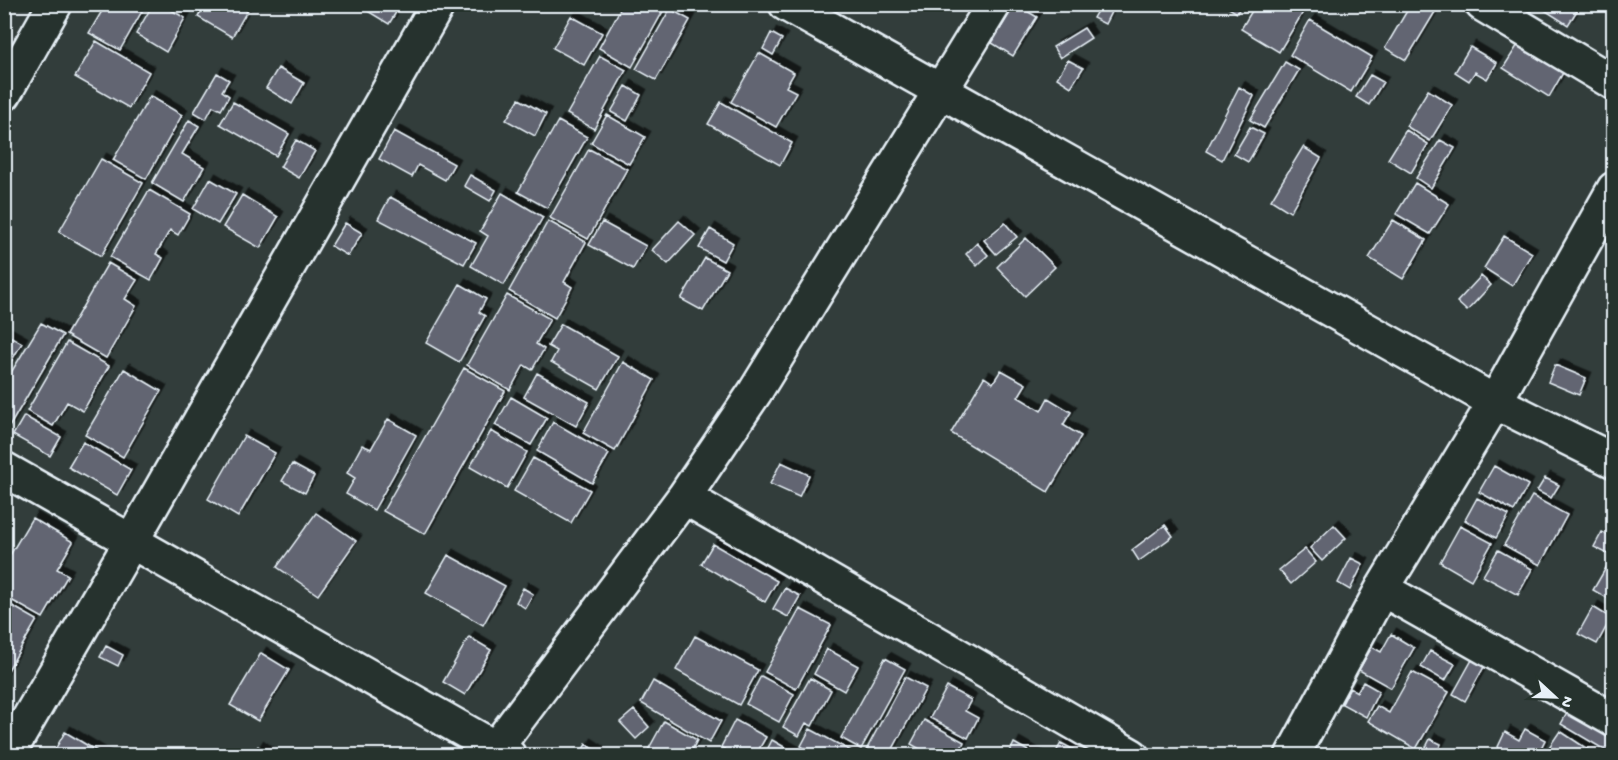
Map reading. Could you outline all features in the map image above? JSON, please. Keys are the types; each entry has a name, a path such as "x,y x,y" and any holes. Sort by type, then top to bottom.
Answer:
{"street":[{"path":"4,93 55,4"},
{"path":"7,756 438,4"},
{"path":"786,4 1495,402 1614,461"},
{"path":"4,469 498,753 684,497 761,382 994,4"},
{"path":"1482,4 1614,83"},
{"path":"1292,756 1382,589 1495,402 1614,189"},
{"path":"684,497 1132,756"},
{"path":"1382,589 1614,720"}],"building":[{"path":"106,4 146,4 120,50 89,33"},
{"path":"153,4 161,4 185,18 166,52 136,34"},
{"path":"205,4 251,4 232,37 198,17"},
{"path":"356,4 401,4 389,24"},
{"path":"623,4 667,4 632,67 599,48"},
{"path":"1015,4 1037,17 1013,56 992,43"},
{"path":"1101,4 1113,8 1105,24 1093,18"},
{"path":"1222,4 1242,4 1237,13"},
{"path":"1256,4 1308,4 1279,52 1241,29"},
{"path":"1411,4 1433,4 1438,7 1406,60 1385,48"},
{"path":"1535,4 1581,4 1568,25"},
{"path":"670,9 690,20 656,80 636,69"},
{"path":"571,16 602,33 584,65 553,48"},
{"path":"1310,20 1372,57 1351,92 1290,55"},
{"path":"1084,28 1091,38 1060,58 1053,47"},
{"path":"771,33 782,39 773,55 763,49"},
{"path":"96,41 149,72 129,108 75,77"},
{"path":"1519,43 1564,71 1549,97 1503,68"},
{"path":"1470,47 1497,63 1487,79 1475,72 1469,81 1455,72"},
{"path":"759,53 794,73 786,87 796,92 776,127 731,102"},
{"path":"600,56 626,70 594,129 567,114"},
{"path":"1068,60 1083,68 1071,87 1057,78"},
{"path":"1285,62 1299,70 1264,128 1250,120"},
{"path":"278,68 304,83 292,104 266,88"},
{"path":"217,73 229,80 222,91 229,96 221,110 213,106 206,119 194,112"},
{"path":"1370,75 1383,82 1369,105 1356,97"},
{"path":"626,86 641,95 627,121 611,112"},
{"path":"1239,87 1254,96 1222,160 1206,151"},
{"path":"1428,90 1452,105 1430,141 1406,126"},
{"path":"150,96 182,115 146,179 113,160"},
{"path":"519,99 546,114 535,136 506,120"},
{"path":"233,102 289,134 276,156 220,124"},
{"path":"721,102 792,143 780,165 708,124"},
{"path":"607,115 645,137 629,164 591,143"},
{"path":"189,120 199,126 182,154 204,167 184,202 152,183"},
{"path":"558,121 587,137 547,208 518,192"},
{"path":"1250,127 1264,134 1248,162 1234,154"},
{"path":"1406,130 1428,144 1411,173 1388,159"},
{"path":"394,131 454,164 445,180 418,165 412,177 379,159"},
{"path":"296,140 315,151 299,178 280,167"},
{"path":"1440,140 1455,148 1431,188 1416,178"},
{"path":"1303,147 1321,158 1290,212 1271,200"},
{"path":"589,149 627,169 588,239 550,218"},
{"path":"101,159 143,183 101,256 59,232"},
{"path":"470,175 496,190 490,201 464,186"},
{"path":"210,179 236,194 218,224 193,209"},
{"path":"1415,183 1449,204 1430,234 1396,214"},
{"path":"149,190 190,214 178,235 170,230 156,254 163,258 151,280 110,257"},
{"path":"502,193 543,217 504,285 471,266 488,236 480,231"},
{"path":"242,195 278,217 260,248 223,227"},
{"path":"390,197 476,243 464,264 378,219"},
{"path":"1393,220 1426,240 1403,279 1369,258"},
{"path":"548,221 586,242 564,282 572,287 555,318 509,291"},
{"path":"679,221 695,235 668,264 652,250"},
{"path":"602,222 646,246 633,269 589,245"},
{"path":"345,223 362,233 348,256 331,246"},
{"path":"1005,223 1017,237 996,254 984,240"},
{"path":"710,229 733,243 723,261 699,248"},
{"path":"1504,236 1532,253 1512,286 1484,268"},
{"path":"1026,238 1055,267 1025,296 997,267"},
{"path":"977,243 988,255 977,266 966,254"},
{"path":"705,258 727,270 703,311 681,299"},
{"path":"108,263 137,280 125,299 136,306 106,358 66,335"},
{"path":"1481,276 1491,285 1467,311 1457,302"},
{"path":"460,284 486,299 479,312 485,316 459,362 426,343"},
{"path":"507,295 550,319 536,344 544,349 532,370 524,365 510,390 467,365"},
{"path":"41,323 63,335 8,429 4,427 4,384"},
{"path":"561,324 618,356 599,389 551,362 557,351 548,346"},
{"path":"4,333 22,343 6,370 4,369"},
{"path":"67,342 109,366 83,411 67,402 53,426 27,411"},
{"path":"623,362 654,380 615,451 583,433"},
{"path":"1555,365 1586,378 1579,395 1548,382"},
{"path":"464,368 505,391 425,534 383,511"},
{"path":"124,369 161,391 123,457 85,435"},
{"path":"1001,370 1026,384 1018,397 1041,411 1048,398 1071,412 1063,425 1081,436 1048,492 951,433 984,377 993,383"},
{"path":"537,373 589,402 576,426 524,397"},
{"path":"511,397 547,418 531,445 495,425"},
{"path":"24,416 61,437 50,456 13,435"},
{"path":"388,419 416,435 374,510 346,494 355,478 347,473 362,445 371,449"},
{"path":"553,422 609,454 592,483 537,451"},
{"path":"491,431 527,452 507,488 470,467"},
{"path":"244,436 275,453 238,517 208,499"},
{"path":"83,442 131,470 117,495 68,467"},
{"path":"533,458 590,490 571,523 514,491"},
{"path":"781,462 809,475 799,497 770,484"},
{"path":"292,464 314,476 305,493 282,481"},
{"path":"1494,466 1528,485 1514,511 1479,492"},
{"path":"1545,478 1559,485 1551,498 1537,491"},
{"path":"1532,496 1567,515 1540,565 1504,545"},
{"path":"1477,498 1509,515 1496,538 1465,520"},
{"path":"316,513 356,541 318,595 277,567"},
{"path":"32,518 73,542 57,569 68,575 43,618 4,596 4,565"},
{"path":"1165,525 1173,536 1139,561 1132,550"},
{"path":"1334,525 1346,538 1322,561 1310,548"},
{"path":"1460,526 1492,543 1471,580 1440,562"},
{"path":"1602,532 1614,539 1608,554 1594,547"},
{"path":"713,544 777,581 765,602 701,564"},
{"path":"1305,549 1316,562 1291,584 1279,570"},
{"path":"1498,550 1532,569 1518,595 1483,576"},
{"path":"1614,554 1614,602 1593,590"},
{"path":"448,555 505,586 483,625 426,593"},
{"path":"1351,558 1363,564 1350,590 1338,583"},
{"path":"523,588 533,594 525,608 516,602"},
{"path":"785,588 800,596 788,617 773,609"},
{"path":"7,603 37,620 4,677 4,608"},
{"path":"1593,607 1611,618 1597,644 1578,634"},
{"path":"800,609 831,625 796,689 765,672"},
{"path":"1391,634 1414,648 1391,688 1359,670 1372,647 1381,652"},
{"path":"695,636 758,670 739,705 676,670"},
{"path":"469,637 491,650 465,695 443,682"},
{"path":"106,646 123,655 118,666 100,657"},
{"path":"827,649 858,666 844,691 814,674"},
{"path":"1430,651 1455,664 1445,681 1421,667"},
{"path":"261,653 289,670 258,721 230,705"},
{"path":"885,658 905,669 861,749 841,738"},
{"path":"1473,658 1485,665 1465,701 1453,694"},
{"path":"1412,672 1449,692 1416,749 1368,721 1377,706 1389,713"},
{"path":"761,676 794,694 779,722 746,704"},
{"path":"905,677 926,688 889,756 863,756"},
{"path":"810,678 831,690 812,726 806,723 799,736 783,727"},
{"path":"653,681 721,721 709,743 641,703"},
{"path":"1363,682 1379,691 1366,717 1342,704 1350,688 1357,692"},
{"path":"947,687 971,700 965,711 978,718 968,738 930,718"},
{"path":"1572,704 1614,729 1614,747 1610,753 1561,724"},
{"path":"634,710 649,727 636,739 620,722"},
{"path":"735,720 766,737 755,756 736,756 721,747"},
{"path":"924,720 964,742 957,756 932,756 911,744"},
{"path":"664,721 697,740 689,756 653,756 647,752"},
{"path":"810,729 855,753 854,756 817,756 801,746"},
{"path":"1525,729 1545,740 1537,756 1505,756 1496,751 1505,732 1519,740"},
{"path":"1560,731 1598,756 1543,756"},
{"path":"65,732 105,756 52,755"},
{"path":"1430,739 1441,744 1435,756 1423,753"},
{"path":"772,740 800,756 764,756"},
{"path":"1014,743 1037,756 1008,756"},
{"path":"1061,743 1076,751 1073,756 1054,756"},
{"path":"586,744 600,753 598,756 579,756"},
{"path":"258,746 271,756 252,756"}]}
